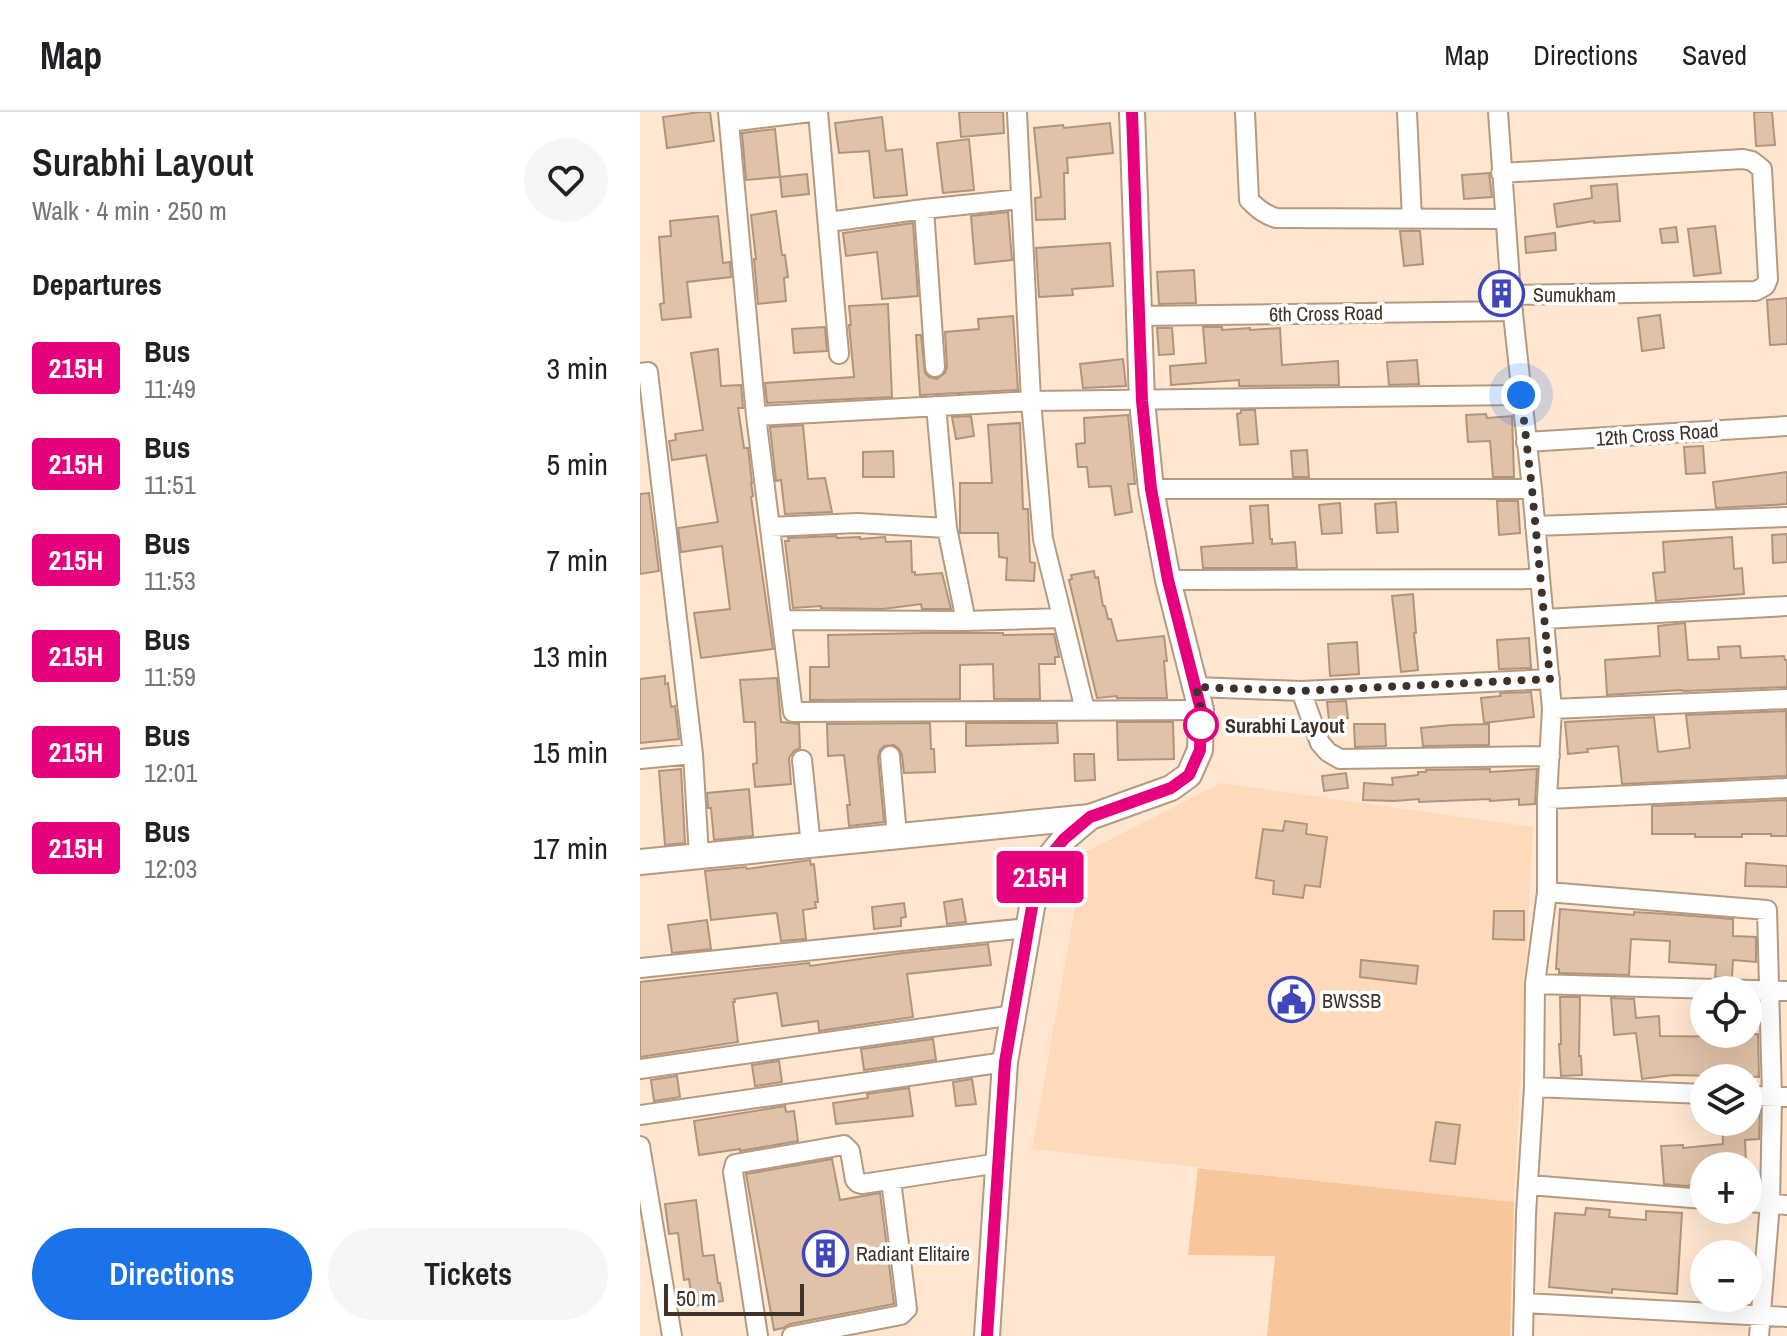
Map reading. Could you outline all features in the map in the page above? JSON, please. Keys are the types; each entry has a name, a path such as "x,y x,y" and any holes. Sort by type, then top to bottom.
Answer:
{"main road":[{"path":"640,862 1090,817 1171,788 1189,775 1200,750 1198,699 1168,580 1151,489 1142,401 1132,112"},
{"path":"987,1336 1005,1062 1027,928 1035,890 1046,861 1064,839 1090,817"}],"street":[{"path":"811,112 729,117 756,416 793,712 1085,710 1301,691 1550,679"},
{"path":"818,112 839,354"},
{"path":"1017,112 1031,401 1043,539 1085,710"},
{"path":"1245,112 1249,200 1259,211 1276,218 1505,219"},
{"path":"1407,112 1412,219"},
{"path":"1498,112 1512,303 1552,709 1547,799 1547,892 1535,984 1534,1087 1523,1336"},
{"name":"6th Cross Road","path":"1138,316 1756,291 1768,279 1762,169 1752,161 1743,159 1501,173"},
{"path":"829,222 1021,199"},
{"path":"924,209 935,367"},
{"path":"640,373 648,372 693,754 699,856"},
{"path":"756,416 1031,401 1521,395"},
{"path":"936,406 947,528 966,621"},
{"name":"12th Cross Road","path":"1526,442 1787,426"},
{"path":"1151,489 1532,489"},
{"path":"1535,526 1787,517"},
{"path":"770,527 857,523 947,528"},
{"path":"1168,580 1540,579"},
{"path":"1544,619 1787,606"},
{"path":"782,620 1062,618"},
{"path":"1301,691 1320,743 1340,759 1550,756"},
{"path":"1552,709 1787,699"},
{"path":"640,759 693,754"},
{"path":"890,756 897,835"},
{"path":"802,760 811,846"},
{"path":"1547,799 1787,788"},
{"path":"1547,892 1787,911"},
{"path":"1759,1336 1778,1204 1779,991 1767,910"},
{"path":"640,968 1027,928"},
{"path":"1535,984 1779,991"},
{"path":"640,1069 1014,1015"},
{"path":"640,1115 1005,1062"},
{"path":"1534,1087 1690,1093"},
{"path":"758,1336 733,1172 735,1164 840,1144 850,1151 858,1183 999,1163"},
{"path":"640,1146 672,1336"},
{"path":"792,1336 901,1315 907,1309 891,1180"},
{"path":"1529,1185 1690,1198"},
{"path":"1524,1303 1787,1317"}],"shaded area":[{"name":"BWSSB","path":"1221,783 1533,827 1514,1202 1032,1149 1085,852"},
{"path":"1198,1168 1514,1202 1510,1336 1267,1336 1275,1256 1188,1255"}],"building":[{"path":"710,112 714,141 667,148 663,117"},
{"path":"959,112 1003,112 1004,133 961,137"},
{"path":"1754,112 1772,112 1775,145 1756,146"},
{"path":"882,117 886,151 902,149 907,195 874,198 869,151 839,153 835,123"},
{"path":"1110,123 1113,153 1067,158 1068,173 1064,173 1065,219 1036,220 1035,198 1041,197 1034,128"},
{"path":"775,129 780,177 746,180 742,133"},
{"path":"969,139 974,190 943,193 937,143"},
{"path":"1489,173 1492,197 1464,199 1462,175"},
{"path":"807,174 809,194 782,197 780,177"},
{"path":"1617,184 1620,221 1594,221 1557,227 1554,204 1592,198 1591,186"},
{"path":"776,211 788,277 784,278 786,301 758,304 751,215"},
{"path":"1008,212 1012,260 975,264 971,216"},
{"path":"718,216 723,263 730,262 731,277 687,282 691,317 662,320 660,304 664,303 659,237 671,236 670,221"},
{"path":"913,223 918,296 882,299 877,252 846,256 843,233"},
{"path":"1715,226 1721,273 1694,276 1688,229"},
{"path":"1676,227 1678,242 1662,243 1660,229"},
{"path":"1400,231 1420,231 1423,264 1404,266"},
{"path":"1555,233 1556,250 1526,253 1525,237"},
{"path":"1110,243 1113,286 1072,289 1073,295 1039,297 1036,248"},
{"path":"1194,270 1196,303 1159,304 1157,272"},
{"path":"1787,298 1787,344 1770,345 1767,300"},
{"path":"888,304 892,397 767,403 765,383 854,377 849,306"},
{"path":"1660,315 1664,348 1642,351 1638,318"},
{"path":"1013,316 1018,390 920,395 916,335 921,335 925,373 937,379 947,367 945,332 979,329 978,319"},
{"path":"825,327 827,351 794,353 792,329"},
{"path":"1203,327 1222,327 1222,330 1280,328 1282,365 1338,361 1339,385 1239,386 1239,380 1171,385 1170,366 1206,363"},
{"path":"1157,328 1172,328 1174,354 1159,355"},
{"path":"718,349 721,386 741,385 743,408 738,408 744,448 748,448 751,497 773,649 701,658 694,613 730,609 722,546 681,552 678,528 718,522 706,455 672,460 669,441 676,440 675,434 703,430 691,353"},
{"path":"1123,359 1126,386 1083,388 1080,364"},
{"path":"1417,360 1419,384 1389,385 1387,362"},
{"path":"1241,410 1255,410 1258,444 1240,445 1237,414"},
{"path":"1486,414 1487,418 1512,416 1514,477 1493,477 1490,441 1468,442 1466,415"},
{"path":"1128,415 1135,484 1128,484 1132,512 1115,515 1111,486 1089,487 1087,467 1078,467 1076,444 1085,443 1084,418"},
{"path":"971,416 974,436 956,439 952,417"},
{"path":"1020,423 1023,509 1028,509 1030,562 1035,563 1034,581 1006,580 1007,558 999,557 998,533 960,533 960,483 992,483 988,425"},
{"path":"803,425 808,479 825,478 832,512 785,514 781,480 776,481 770,427"},
{"path":"1703,446 1705,473 1686,474 1684,447"},
{"path":"1307,450 1309,477 1293,477 1291,451"},
{"path":"893,451 894,477 863,477 863,452"},
{"path":"1787,472 1787,504 1716,508 1713,482"},
{"path":"649,493 659,571 640,574 640,494"},
{"path":"1497,501 1518,501 1520,533 1499,535"},
{"path":"1396,502 1398,532 1377,533 1375,504"},
{"path":"1340,503 1342,533 1322,534 1319,505"},
{"path":"1268,505 1272,544 1295,542 1297,568 1203,568 1201,547 1253,543 1250,506"},
{"path":"1787,534 1787,562 1773,563 1772,535"},
{"path":"836,536 860,539 885,537 886,542 911,541 912,572 915,575 942,573 951,609 922,609 921,604 883,609 793,608 785,541 789,541 788,538"},
{"path":"1732,537 1734,569 1742,568 1744,594 1656,601 1653,573 1665,572 1663,542"},
{"path":"1094,571 1117,641 1164,636 1167,698 1097,698 1069,580 1072,579 1071,575"},
{"path":"1413,594 1418,670 1401,672 1392,596"},
{"path":"1685,623 1688,660 1719,659 1718,647 1740,646 1741,658 1784,656 1787,660 1787,687 1607,695 1605,660 1660,656 1658,626"},
{"path":"1054,634 1059,657 1055,657 1055,664 1039,664 1040,699 994,699 993,664 960,665 960,699 810,700 810,667 829,667 828,635"},
{"path":"1529,638 1531,668 1499,669 1497,640"},
{"path":"1357,642 1359,674 1330,676 1328,644"},
{"path":"665,676 671,707 675,706 679,739 640,743 640,679"},
{"path":"777,678 781,722 799,724 800,748 789,758 791,784 755,787 755,722 744,722 740,680"},
{"path":"1531,692 1534,717 1484,723 1481,698 1501,696 1500,693"},
{"path":"1346,701 1348,718 1329,720 1327,702"},
{"path":"1786,711 1787,776 1622,784 1618,746 1568,754 1565,722 1654,717 1658,752 1690,748 1686,715"},
{"path":"1117,722 1173,722 1174,759 1118,760"},
{"path":"930,723 935,772 904,773 899,749 894,745 884,746 878,757 884,822 849,826 847,805 850,805 844,755 828,756 827,724"},
{"path":"966,723 1057,723 1058,743 966,746"},
{"path":"1354,724 1385,724 1386,746 1355,747"},
{"path":"1489,724 1489,745 1423,746 1421,728"},
{"path":"1074,754 1094,754 1095,780 1075,781"},
{"path":"681,769 685,843 665,845 659,771"},
{"path":"1490,769 1490,772 1537,769 1535,804 1519,805 1519,799 1363,800 1364,783 1393,785 1392,778 1418,775 1418,772 1426,770"},
{"path":"1346,773 1348,788 1324,791 1322,776"},
{"path":"749,789 753,836 714,840 707,793"},
{"path":"1787,800 1787,836 1652,834 1652,806"},
{"path":"1285,821 1307,824 1306,834 1327,837 1320,887 1305,885 1303,898 1273,894 1274,881 1256,878 1263,829 1283,831"},
{"path":"810,860 811,865 814,864 818,902 815,902 816,908 803,910 806,939 781,941 776,913 711,920 705,871"},
{"path":"1746,863 1787,866 1787,887 1745,886"},
{"path":"962,899 966,922 947,924 944,902"},
{"path":"904,903 906,917 901,918 901,926 874,929 872,907"},
{"path":"1560,909 1733,919 1733,936 1756,937 1756,962 1733,960 1732,976 1715,976 1716,965 1669,962 1670,941 1631,939 1629,975 1559,973 1556,969"},
{"path":"1494,911 1524,911 1524,940 1493,939"},
{"path":"707,920 711,949 672,953 668,925"},
{"path":"988,944 991,965 907,974 913,1017 819,1031 818,1021 782,1026 777,993 734,999 738,1042 640,1057 640,982 809,963 810,966"},
{"path":"1361,960 1418,966 1416,984 1360,977"},
{"path":"1560,997 1580,997 1579,1056 1582,1075 1561,1076"},
{"path":"1611,998 1634,999 1636,1018 1659,1016 1660,1036 1690,1036 1690,1048 1758,1048 1759,1064 1690,1064 1690,1075 1642,1079 1636,1033 1614,1035"},
{"path":"933,1039 936,1060 864,1070 861,1049"},
{"path":"779,1061 782,1082 755,1086 752,1065"},
{"path":"677,1076 680,1097 654,1101 651,1080"},
{"path":"972,1079 976,1104 956,1106 953,1082"},
{"path":"909,1088 913,1116 836,1124 833,1103"},
{"path":"785,1106 786,1112 794,1111 798,1141 699,1155 694,1121"},
{"path":"1436,1122 1460,1125 1455,1164 1430,1161"},
{"path":"1723,1136 1759,1136 1759,1139 1745,1140 1745,1152 1690,1152 1690,1185 1664,1184 1661,1146 1683,1145 1683,1148 1723,1144"},
{"name":"Radiant Elitaire","path":"832,1159 840,1200 880,1193 894,1304 790,1324 774,1330 746,1174"},
{"path":"696,1200 703,1256 714,1255 723,1301 693,1306 689,1279 684,1280 678,1233 669,1234 665,1204"},
{"path":"1586,1208 1610,1210 1609,1217 1646,1220 1646,1211 1682,1213 1677,1294 1612,1289 1612,1293 1549,1287 1555,1213 1585,1215"}],"bus line":[{"name":"215H","path":"987,1336 1005,1062 1035,890 1046,861 1064,839 1090,817 1171,788 1189,775 1200,750 1201,710 1168,580 1151,489 1142,401 1132,112"}],"place":[{"name":"Sumukham","path":"1502,294"},
{"name":"Surabhi Layout","path":"1201,725"},
{"name":"BWSSB","path":"1291,1000"},
{"name":"Radiant Elitaire","path":"825,1253"}],"route":[{"path":"1201,725 1201,730 1196,687 1301,691 1550,679 1521,395"}]}
